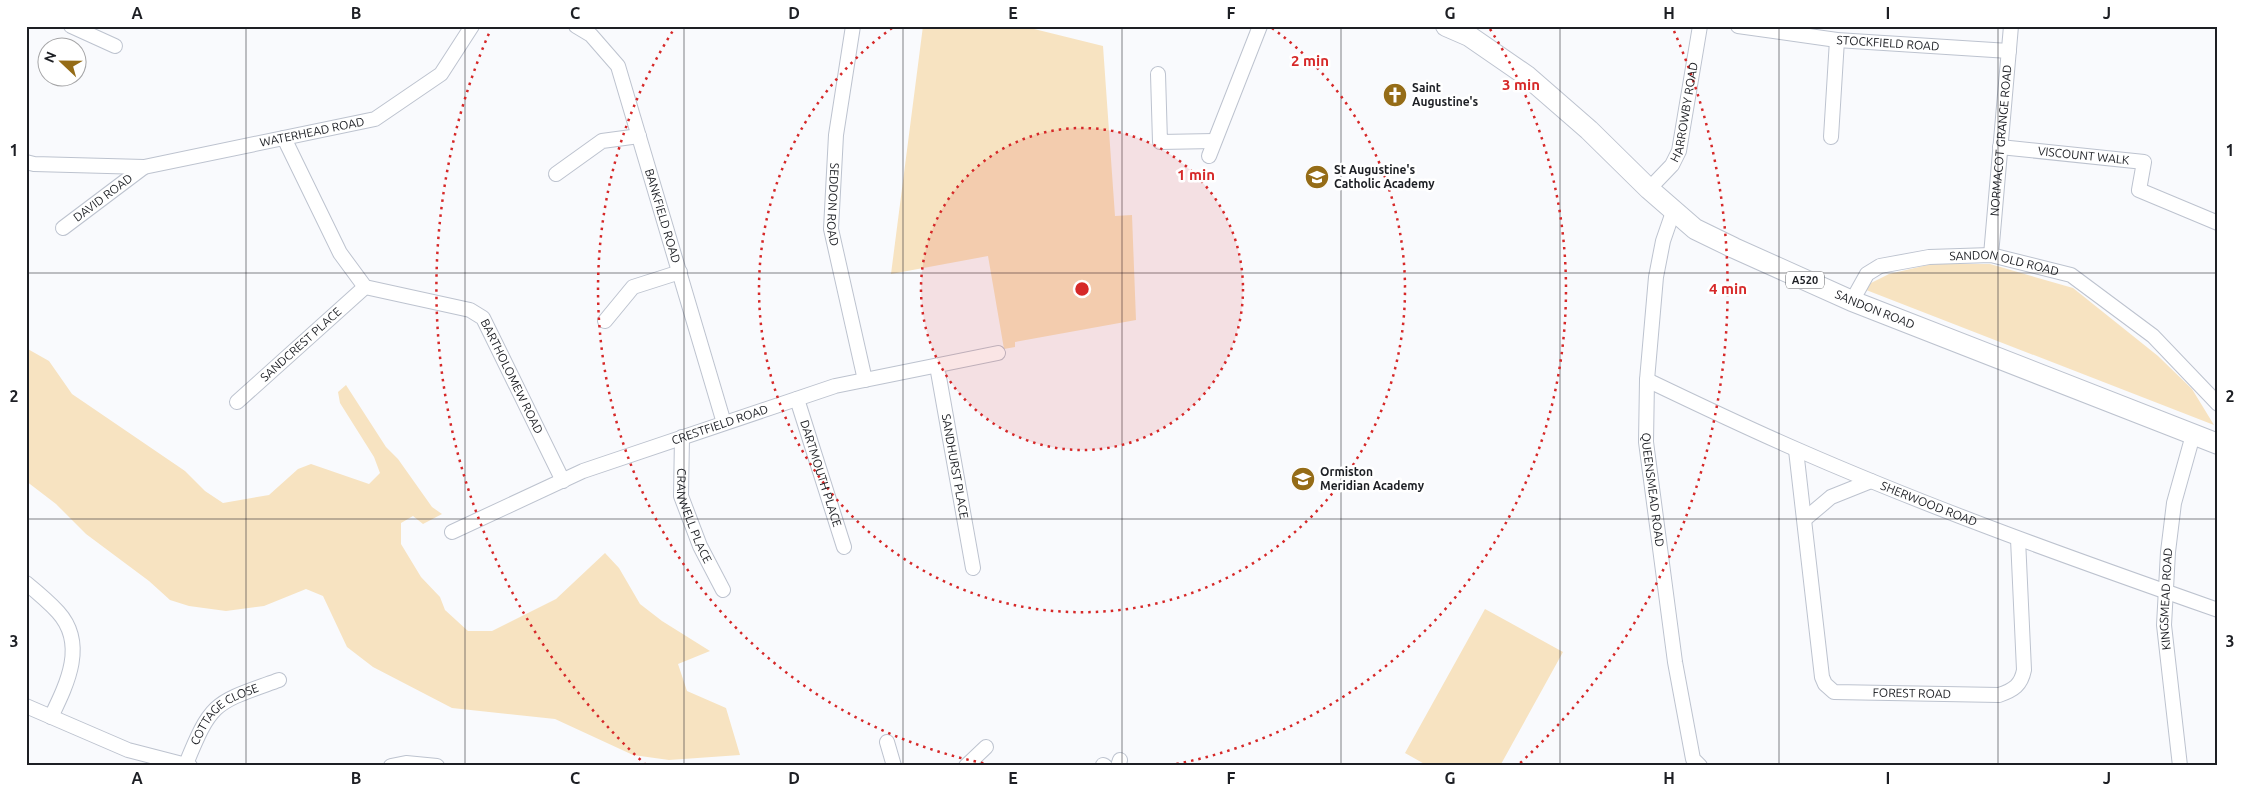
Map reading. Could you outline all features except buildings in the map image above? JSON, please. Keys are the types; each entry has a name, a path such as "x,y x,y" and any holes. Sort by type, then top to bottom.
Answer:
{"highway":[{"name":"SANDON ROAD","path":"1446,26 1469,36 1527,76 1589,130 1649,189 1695,229 1852,301 2218,444"}],"street":[{"path":"71,26 116,46"},
{"name":"WATERHEAD ROAD","path":"144,168 375,119 441,74 472,26"},
{"name":"BANKFIELD ROAD","path":"576,26 590,34 618,66 724,422"},
{"name":"SEDDON ROAD","path":"853,26 836,135 831,229 865,380"},
{"path":"1209,156 1260,26"},
{"name":"HARROWBY ROAD","path":"1649,189 1672,165 1680,151 1700,26"},
{"name":"STOCKFIELD ROAD","path":"1738,26 1837,40 2008,51"},
{"name":"NORMACOT GRANGE ROAD","path":"1991,255 2011,26"},
{"path":"1831,137 1837,40"},
{"path":"1158,74 1160,142 1214,141"},
{"path":"556,174 602,141 639,136"},
{"path":"284,138 340,253 365,287"},
{"name":"VISCOUNT WALK","path":"2000,147 2144,162 2139,190 2218,223"},
{"path":"26,162 34,164 144,168"},
{"name":"DAVID ROAD","path":"63,228 144,168"},
{"name":"QUEENSMEAD ROAD","path":"1674,212 1663,241 1656,277 1647,380 1646,442 1674,662 1693,759 1700,766"},
{"name":"SANDON OLD ROAD","path":"1852,301 1867,274 1880,266 1929,257 1991,255 2071,275 2153,336 2218,404"},
{"path":"605,321 633,287 680,272"},
{"name":"SANDCREST PLACE","path":"237,402 365,287"},
{"name":"BARTHOLOMEW ROAD","path":"365,287 470,310 483,318 563,480"},
{"name":"CRESTFIELD ROAD","path":"452,532 583,471 724,422 797,400 835,386 998,353"},
{"name":"SANDHURST PLACE","path":"937,366 972,568"},
{"name":"SHERWOOD ROAD","path":"1647,380 1796,450 2018,539 2218,610"},
{"name":"DARTMOUTH PLACE","path":"797,400 844,547"},
{"name":"KINGSMEAD ROAD","path":"2180,766 2164,624 2165,591 2174,503 2193,435"},
{"name":"CRANWELL PLACE","path":"682,437 681,496 700,546 723,590"},
{"name":"FOREST ROAD","path":"1796,450 1822,677 1825,684 1834,692 1999,695 2011,691 2018,685 2024,670 2018,539"},
{"path":"1805,519 1831,497 1871,480"},
{"path":"26,583 59,613 73,646 72,670 51,717"},
{"name":"COTTAGE CLOSE","path":"188,765 199,732 215,708 230,698 279,680"},
{"path":"26,706 128,750 188,765"},
{"path":"887,742 894,766"},
{"path":"966,766 986,747"},
{"path":"391,766 406,763 437,766"}],"shaded area":[{"path":"923,26 1022,26 1103,46 1115,216 1132,215 1136,320 1015,342 1015,347 1004,349 988,256 891,274"},
{"path":"1932,264 1990,264 2073,288 2158,356 2192,389 2214,425 1861,288 1889,274"},
{"path":"26,348 49,361 72,394 185,471 205,491 223,503 269,495 298,469 311,464 369,484 380,473 374,457 340,403 338,392 346,385 386,447 398,459 432,507 442,514 423,524 413,516 401,523 401,544 421,577 440,597 445,610 468,631 492,631 556,599 605,553 619,568 640,604 662,621 710,651 678,664 687,691 726,708 740,755 669,760 633,755 555,719 452,708 373,667 347,647 323,596 306,589 264,606 226,611 189,606 170,600 149,581 86,534 56,504 26,481"},
{"path":"1485,609 1563,652 1500,766 1428,766 1405,753"}],"place":[{"name":"Saint Augustine's","path":"1395,95"},
{"name":"St Augustine's Catholic Academy","path":"1317,177"},
{"name":"Ormiston Meridian Academy","path":"1303,479"}]}
